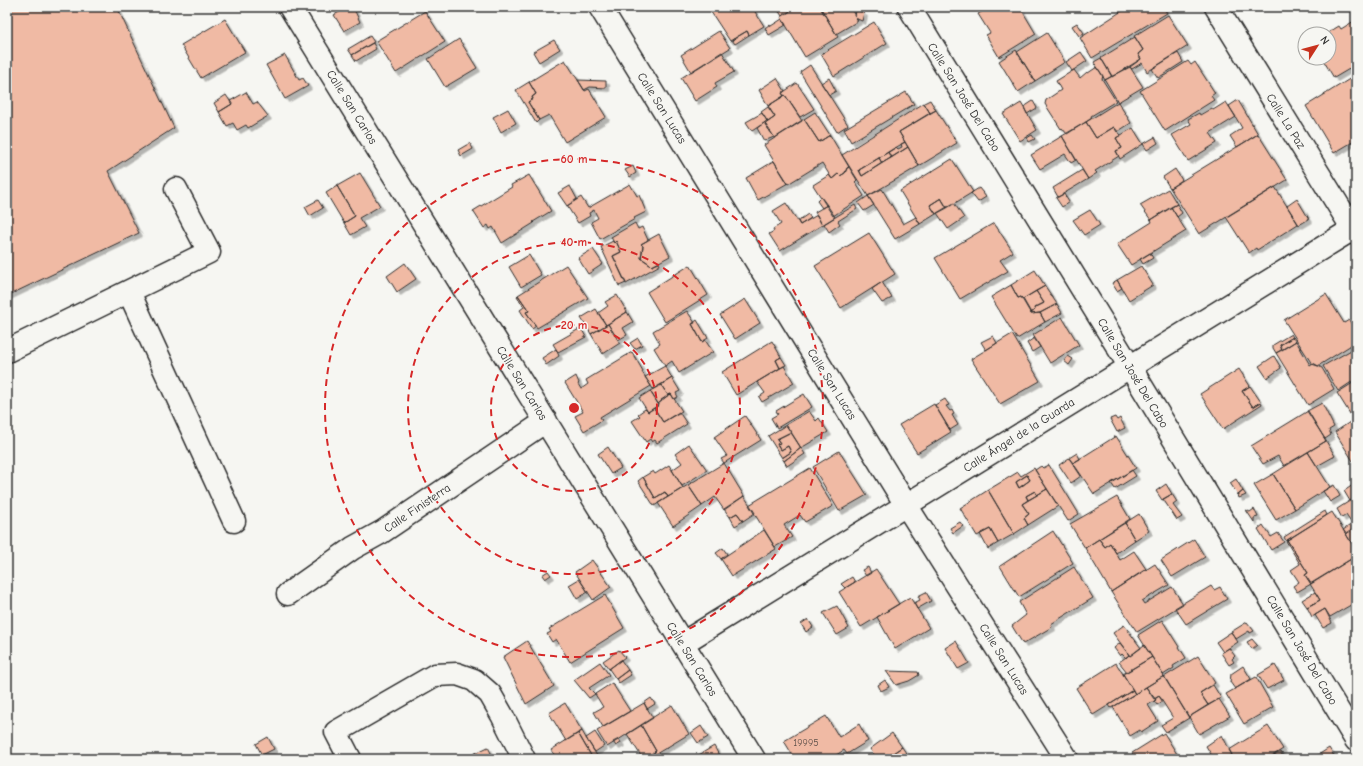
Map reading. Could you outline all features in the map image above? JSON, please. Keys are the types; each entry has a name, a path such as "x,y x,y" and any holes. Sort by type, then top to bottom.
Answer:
{"street":[{"name":"Calle San Carlos","path":"290,7 754,759"},
{"name":"Calle San Lucas","path":"600,7 906,505 1067,759"},
{"name":"Calle San José Del Cabo","path":"909,7 1130,367 1356,740"},
{"name":"Calle La Paz","path":"1216,7 1355,230"},
{"path":"7,351 209,252 176,189"},
{"name":"Calle Ángel de la Guarda","path":"682,643 1355,230"},
{"path":"129,292 234,521"},
{"name":"Calle Finisterra","path":"288,594 353,548 382,532 546,421"},
{"path":"350,759 336,732 434,675 457,674 474,680 490,694 524,759"}],"building":[{"path":"7,7 117,7 174,128 108,171 139,233 7,296"},
{"path":"712,7 752,7 764,26 749,35 747,31 730,41 709,9"},
{"path":"776,7 797,7 782,16"},
{"path":"797,7 820,7 838,37 805,57 781,17"},
{"path":"820,7 850,7 858,21 836,34"},
{"path":"989,7 1020,7 1036,34 999,57 986,35 990,33 978,14"},
{"path":"1128,7 1163,7 1167,13 1092,58 1080,38"},
{"path":"354,9 360,22 344,31 334,15 341,11"},
{"path":"858,10 864,13 862,21 857,19 854,14"},
{"path":"425,11 445,42 396,73 376,41"},
{"path":"1168,15 1188,46 1147,72 1142,63 1132,69 1130,67 1141,59 1138,54 1143,50 1134,36"},
{"path":"225,19 245,52 201,78 181,45"},
{"path":"782,19 786,25 769,35 765,28"},
{"path":"1354,21 1356,24 1356,43 1352,46 1356,53 1356,65 1334,78 1327,66 1337,66 1337,27 1339,26 1341,29"},
{"path":"874,22 887,43 834,76 821,54"},
{"path":"1077,23 1084,33 1079,36 1072,26"},
{"path":"719,31 730,48 691,72 681,55"},
{"path":"747,31 749,35 735,44 732,40"},
{"path":"1047,33 1065,62 1035,81 1017,52"},
{"path":"370,36 374,42 352,55 348,49"},
{"path":"1135,37 1143,50 1138,54 1141,59 1112,77 1101,58"},
{"path":"459,39 477,68 445,87 428,59"},
{"path":"554,40 560,49 539,62 533,52"},
{"path":"373,43 376,49 356,61 352,55"},
{"path":"1016,50 1035,81 1018,92 999,61"},
{"path":"722,52 734,72 715,83 717,87 695,101 681,78"},
{"path":"1081,52 1087,61 1072,71 1066,62"},
{"path":"1178,53 1183,62 1158,78 1152,69"},
{"path":"285,55 299,80 303,78 308,86 285,99 266,65"},
{"path":"1101,58 1112,76 1105,80 1094,62"},
{"path":"565,60 585,91 589,89 606,117 565,142 549,115 539,120 528,102 533,99 532,97 536,94 529,82"},
{"path":"1188,61 1191,65 1195,62 1215,93 1211,96 1214,100 1165,131 1140,91"},
{"path":"810,65 848,125 837,132 800,72"},
{"path":"1097,67 1103,76 1102,79 1116,101 1091,116 1092,118 1067,134 1062,128 1061,129 1045,104 1046,100 1061,90 1056,81 1074,70 1080,78 1087,72 1088,73"},
{"path":"1130,67 1143,87 1118,102 1105,80"},
{"path":"1356,75 1356,140 1334,153 1306,106"},
{"path":"777,78 785,91 782,93 784,96 768,106 759,90"},
{"path":"829,78 836,91 829,95 821,83"},
{"path":"578,80 606,81 606,88 590,87 584,90"},
{"path":"529,82 536,94 532,97 533,99 528,102 539,120 536,123 516,90"},
{"path":"797,83 814,109 800,117 782,93"},
{"path":"246,92 253,104 257,102 268,116 248,128 246,125 237,130 233,123 227,126 219,112 232,104 230,101"},
{"path":"906,92 914,104 851,142 844,129"},
{"path":"226,95 232,104 219,112 214,103"},
{"path":"785,95 802,121 775,138 765,124 775,117 768,106"},
{"path":"930,100 936,110 930,113 924,103"},
{"path":"1238,100 1258,134 1237,147 1230,136 1242,128 1229,106"},
{"path":"1033,101 1037,108 1027,114 1024,107"},
{"path":"1118,102 1131,123 1117,132 1114,127 1096,138 1086,122"},
{"path":"1226,102 1236,117 1210,133 1217,143 1188,161 1172,135 1191,124 1188,119 1199,113 1200,115 1212,108 1213,110"},
{"path":"924,103 930,113 899,132 905,142 859,170 862,176 908,147 919,166 868,196 842,155"},
{"path":"1021,103 1037,130 1020,141 1003,114"},
{"path":"768,107 775,117 768,122 761,112"},
{"path":"508,109 516,123 501,132 493,117"},
{"path":"936,110 957,143 919,166 899,132"},
{"path":"815,112 830,135 819,142 804,119"},
{"path":"762,113 767,121 752,131 746,122"},
{"path":"804,119 819,142 830,135 849,167 845,173 840,176 838,174 832,179 822,163 788,184 764,145"},
{"path":"767,121 768,122 765,124 774,137 764,141 757,128"},
{"path":"1086,122 1096,138 1114,127 1121,135 1116,138 1122,148 1116,151 1119,156 1095,171 1097,173 1088,179 1062,136"},
{"path":"1133,128 1143,144 1120,159 1116,151 1122,148 1116,138"},
{"path":"1258,134 1287,180 1199,234 1170,188"},
{"path":"1032,135 1035,139 1029,142 1027,138"},
{"path":"1062,136 1076,160 1071,163 1065,154 1040,169 1031,155"},
{"path":"1155,137 1158,143 1147,150 1143,144"},
{"path":"905,142 908,147 891,158 888,152 896,147 898,149 902,147 901,144"},
{"path":"470,143 473,149 461,156 458,150"},
{"path":"888,152 891,158 882,163 879,158"},
{"path":"879,158 882,163 862,176 859,170"},
{"path":"952,159 973,192 947,208 941,198 930,205 936,214 920,224 900,191"},
{"path":"774,161 788,183 758,200 746,178"},
{"path":"633,166 636,173 630,177 625,170"},
{"path":"849,167 857,180 855,182 864,196 833,216 813,185 829,175 832,179 838,174 840,176 845,173"},
{"path":"1175,169 1182,180 1170,188 1163,177"},
{"path":"1082,170 1088,179 1058,197 1053,188"},
{"path":"360,173 380,206 359,218 365,227 351,235 344,223 355,216 337,186"},
{"path":"529,175 551,211 502,243 493,227 490,229 488,225 484,228 473,211 512,187 511,185"},
{"path":"630,184 637,196 639,195 646,212 600,239 591,222 598,218 594,210 589,213 590,216 578,223 567,206 581,197 588,208"},
{"path":"337,186 355,216 344,223 326,193"},
{"path":"570,186 577,199 567,206 558,193"},
{"path":"1275,187 1298,224 1257,250 1256,248 1249,253 1226,217"},
{"path":"979,188 986,197 978,202 971,193"},
{"path":"882,189 903,224 916,217 920,224 895,239 868,196"},
{"path":"1168,189 1177,204 1151,220 1140,205"},
{"path":"1064,194 1069,202 1062,207 1056,198"},
{"path":"868,196 874,205 864,211 858,203"},
{"path":"821,197 827,205 822,208 817,201"},
{"path":"941,198 947,208 936,214 930,205"},
{"path":"1297,199 1309,219 1299,225 1287,206"},
{"path":"318,200 323,208 310,216 305,207"},
{"path":"786,203 800,225 817,215 822,225 780,251 769,234 774,231 773,229 781,224 773,211"},
{"path":"954,203 964,218 948,229 937,213"},
{"path":"1177,204 1182,213 1177,217 1171,207"},
{"path":"827,205 835,217 822,225 815,212"},
{"path":"855,205 857,209 838,221 840,224 829,232 824,224"},
{"path":"1171,207 1186,231 1131,265 1117,244 1152,222 1151,220"},
{"path":"1090,210 1100,225 1084,235 1073,220"},
{"path":"808,214 811,218 800,225 798,221"},
{"path":"635,223 638,229 642,227 648,240 641,244 643,246 641,258 652,266 659,263 660,265 626,284 613,256 621,252 616,241 614,243 611,237"},
{"path":"994,223 1013,252 1000,260 1008,271 960,299 935,258"},
{"path":"869,233 895,274 841,308 815,266"},
{"path":"659,234 670,256 652,266 641,258 643,246 641,244"},
{"path":"613,241 614,243 616,241 621,252 613,256 626,283 619,286 601,247"},
{"path":"593,249 603,264 588,274 578,258"},
{"path":"1150,253 1153,258 1143,264 1140,259"},
{"path":"529,255 541,275 521,287 509,267"},
{"path":"405,263 416,279 397,292 387,276"},
{"path":"566,265 588,298 537,328 526,312 529,311 518,295"},
{"path":"690,265 708,295 665,322 647,292"},
{"path":"1141,266 1153,285 1129,300 1117,280"},
{"path":"1035,270 1045,286 1023,299 1021,297 1018,298 1011,285"},
{"path":"1117,280 1122,288 1117,291 1112,283"},
{"path":"882,282 892,298 882,303 872,289"},
{"path":"1011,285 1018,298 1021,297 1031,314 1040,313 1045,322 1017,339 991,297"},
{"path":"1045,286 1057,304 1040,313 1031,314 1035,310 1034,308 1044,303 1036,291"},
{"path":"1036,291 1044,303 1034,308 1035,310 1031,313 1023,299"},
{"path":"1326,294 1344,323 1349,320 1356,331 1356,333 1352,335 1356,342 1318,366 1312,364 1284,320"},
{"path":"518,295 529,311 526,312 536,326 532,329 520,310 524,307 517,296"},
{"path":"617,295 627,312 606,325 598,313 608,306 605,302"},
{"path":"745,299 760,323 735,339 720,315"},
{"path":"1057,304 1062,313 1045,322 1040,313"},
{"path":"596,309 606,325 591,334 581,318"},
{"path":"687,311 695,323 692,324 702,342 705,340 713,352 679,373 672,361 665,366 654,348 660,344 653,331"},
{"path":"627,312 633,322 623,328 627,335 618,340 608,324"},
{"path":"1062,317 1079,345 1050,363 1033,335"},
{"path":"697,320 708,338 702,342 692,324"},
{"path":"608,324 620,343 603,354 591,334"},
{"path":"581,328 586,337 558,352 553,344"},
{"path":"1012,334 1040,381 1000,404 971,359"},
{"path":"1291,334 1293,337 1280,345 1282,350 1276,353 1273,345"},
{"path":"993,336 997,343 986,350 981,342"},
{"path":"1293,337 1296,341 1282,350 1280,345"},
{"path":"638,338 642,345 635,349 630,343"},
{"path":"1034,338 1040,347 1032,352 1027,343"},
{"path":"772,341 781,357 776,360 780,368 736,395 722,372"},
{"path":"1296,341 1310,365 1313,363 1322,368 1334,389 1308,405 1276,353"},
{"path":"556,349 559,356 546,365 542,358"},
{"path":"1353,349 1356,354 1356,379 1338,391 1323,366"},
{"path":"632,352 651,386 600,417 602,420 584,431 575,416 583,412 565,383 576,376 581,389 588,384 586,380"},
{"path":"1068,356 1073,359 1069,365 1064,361"},
{"path":"1274,356 1281,368 1267,378 1259,366"},
{"path":"781,357 786,365 780,368 776,360"},
{"path":"665,366 672,378 653,389 645,377"},
{"path":"784,366 794,383 762,402 759,397 765,393 757,382"},
{"path":"1239,369 1250,386 1242,391 1253,407 1261,402 1262,404 1223,429 1200,394"},
{"path":"672,378 680,391 676,393 678,397 674,399 671,394 668,395 661,385"},
{"path":"1356,381 1356,414 1352,417 1337,393"},
{"path":"661,385 668,395 658,404 650,391"},
{"path":"1250,386 1261,402 1253,407 1242,391"},
{"path":"650,391 659,405 648,412 639,398"},
{"path":"671,394 682,411 663,422 654,408 659,405 658,404 662,401 661,400"},
{"path":"804,394 812,407 777,428 771,418 778,414 776,411"},
{"path":"945,399 949,405 946,406 950,411 952,410 954,414 952,415 958,425 950,430 935,405"},
{"path":"1322,403 1334,427 1329,430 1331,435 1325,439 1307,411"},
{"path":"934,404 951,432 917,453 899,425"},
{"path":"654,408 663,422 679,412 687,424 657,443 655,440 652,442 650,439 646,442 632,421 640,416 638,414 645,409 648,412"},
{"path":"809,411 816,421 819,418 828,432 801,448 786,425"},
{"path":"1308,411 1326,441 1284,466 1278,456 1263,464 1251,446"},
{"path":"745,416 761,440 724,463 721,459 727,456 714,437"},
{"path":"1115,417 1117,420 1120,418 1125,428 1117,432 1110,419"},
{"path":"1356,418 1356,466 1335,432"},
{"path":"786,425 791,432 777,439 780,443 777,444 781,450 788,446 791,452 782,458 768,436"},
{"path":"791,432 801,448 784,461 782,458 791,452 788,446 781,450 777,444 780,443 777,439"},
{"path":"1116,436 1136,468 1094,494 1073,463"},
{"path":"1326,441 1335,456 1317,466 1308,452"},
{"path":"689,444 707,470 682,486 672,470 682,463 675,454"},
{"path":"608,447 621,468 611,474 598,454"},
{"path":"801,448 805,454 787,466 784,461"},
{"path":"839,451 867,495 839,511 813,467"},
{"path":"1308,452 1330,487 1295,509 1273,474"},
{"path":"1077,453 1080,459 1073,463 1069,458"},
{"path":"1069,458 1081,476 1071,483 1059,465"},
{"path":"724,463 744,496 724,510 715,497 702,506 688,485"},
{"path":"669,465 683,488 668,497 665,492 655,498 643,477 653,471 655,474"},
{"path":"1049,465 1079,514 1068,521 1035,470 1041,466 1043,468"},
{"path":"810,468 833,506 805,522 800,515 784,525 792,537 775,547 749,505"},
{"path":"1034,468 1047,489 1037,495 1035,491 1026,496 1028,500 1022,504 1029,514 1024,518 1028,525 1014,534 988,490 1018,472 1021,476","holes":["1027,475 1030,480 1019,488 1016,482"]},
{"path":"1132,470 1136,476 1115,489 1111,483"},
{"path":"1273,474 1295,509 1276,520 1254,485"},
{"path":"1027,475 1030,480 1019,488 1016,482"},
{"path":"643,477 655,498 665,492 668,497 654,506 638,481"},
{"path":"1236,479 1243,491 1238,495 1230,483"},
{"path":"1166,484 1172,494 1162,500 1156,491"},
{"path":"688,485 702,506 673,526 658,503"},
{"path":"1334,485 1340,496 1330,502 1323,491"},
{"path":"1353,485 1356,490 1356,497 1350,501 1344,491"},
{"path":"1047,489 1058,506 1028,525 1024,518 1029,514 1022,504"},
{"path":"988,490 1014,534 998,543 990,529 977,536 960,508"},
{"path":"1035,491 1037,495 1028,500 1026,496"},
{"path":"1243,491 1246,495 1239,498 1238,495"},
{"path":"1172,494 1177,502 1173,505 1182,517 1177,520 1163,499"},
{"path":"744,496 755,513 743,521 737,513 730,517 724,509"},
{"path":"1117,497 1130,519 1085,548 1070,524"},
{"path":"1356,497 1356,530 1346,515 1342,518 1337,509"},
{"path":"1254,509 1258,517 1254,518 1254,522 1246,510 1250,512"},
{"path":"1325,511 1327,515 1286,541 1284,537"},
{"path":"1332,512 1356,550 1356,556 1311,584 1305,575 1308,573 1287,540"},
{"path":"737,513 743,521 735,526 730,517"},
{"path":"1139,514 1149,531 1135,540 1125,523"},
{"path":"960,522 963,526 953,533 950,528"},
{"path":"1125,523 1135,540 1116,553 1110,543 1105,547 1099,539"},
{"path":"1352,524 1355,528 1346,534 1343,530"},
{"path":"1263,525 1271,537 1278,533 1284,542 1271,550 1258,529"},
{"path":"1355,528 1356,530 1355,549 1346,534"},
{"path":"990,529 998,543 988,549 980,534"},
{"path":"764,530 776,549 732,576 721,559"},
{"path":"1053,531 1073,563 1019,597 1000,566"},
{"path":"1099,539 1105,547 1110,543 1120,560 1134,551 1146,569 1111,592 1085,548"},
{"path":"1194,539 1205,557 1172,577 1161,560"},
{"path":"1287,540 1308,573 1305,575 1311,584 1297,592 1293,586 1299,582 1291,570 1300,564 1286,541"},
{"path":"723,548 727,554 721,559 716,553"},
{"path":"1356,556 1356,602 1330,617 1325,609 1312,617 1307,607 1320,600 1310,584"},
{"path":"592,560 611,587 593,600 575,572"},
{"path":"1155,564 1169,585 1142,601 1144,604 1172,587 1183,604 1137,632 1111,592"},
{"path":"868,567 871,573 866,576 862,570"},
{"path":"1074,567 1093,598 1051,624 1052,627 1023,644 1012,626 1026,615 1019,602"},
{"path":"876,569 899,604 861,627 839,592"},
{"path":"548,571 551,575 545,579 542,575"},
{"path":"852,577 855,582 845,588 841,584"},
{"path":"579,579 588,592 577,599 569,585"},
{"path":"1211,586 1214,590 1220,587 1227,599 1186,624 1175,608"},
{"path":"926,592 931,601 917,609 914,603 920,600 918,596"},
{"path":"1315,592 1320,600 1307,607 1302,600"},
{"path":"605,595 624,628 570,662 556,639 552,642 547,634 551,632 549,629"},
{"path":"910,597 929,628 895,649 877,617"},
{"path":"837,606 849,628 837,635 823,613"},
{"path":"1325,609 1332,623 1323,628 1315,615"},
{"path":"808,619 813,627 806,632 801,624"},
{"path":"1162,620 1186,658 1173,666 1174,668 1163,675 1138,635"},
{"path":"1247,622 1254,631 1250,633 1249,631 1236,639 1231,632"},
{"path":"1124,625 1141,648 1130,656 1113,633"},
{"path":"1231,632 1238,642 1223,652 1216,642"},
{"path":"1252,639 1257,645 1252,649 1247,642"},
{"path":"527,641 554,686 526,704 503,657"},
{"path":"956,641 969,663 958,669 945,648"},
{"path":"1120,643 1129,655 1126,658 1122,654 1120,656 1114,648"},
{"path":"1144,645 1152,657 1127,672 1119,662 1129,655 1130,656"},
{"path":"1229,648 1235,656 1232,659 1234,662 1229,665 1221,653"},
{"path":"619,650 625,657 609,669 603,661"},
{"path":"1198,656 1215,683 1200,693 1208,705 1189,717 1164,677"},
{"path":"1152,657 1164,676 1135,694 1123,674"},
{"path":"621,660 628,670 616,679 609,669"},
{"path":"600,662 609,675 589,688 595,694 589,698 574,680"},
{"path":"1116,663 1133,690 1093,715 1076,688"},
{"path":"1275,665 1284,680 1267,689 1258,675"},
{"path":"1243,666 1251,679 1235,689 1230,682 1231,674"},
{"path":"628,670 631,675 619,683 616,679"},
{"path":"886,671 918,672 919,675 909,681 896,685"},
{"path":"1164,676 1189,718 1166,732 1161,725 1173,718 1159,696 1154,699 1146,687"},
{"path":"1256,677 1273,707 1244,724 1226,694"},
{"path":"885,680 889,687 881,691 878,685"},
{"path":"612,683 630,711 603,727 594,712 603,707 595,694"},
{"path":"1213,685 1221,698 1208,705 1200,693"},
{"path":"1146,687 1156,700 1148,705 1158,721 1141,732 1140,730 1130,736 1113,707"},
{"path":"1133,690 1135,694 1111,708 1109,705"},
{"path":"1159,696 1163,701 1157,705 1154,701"},
{"path":"651,698 655,704 647,709 644,703"},
{"path":"1219,699 1230,716 1199,734 1189,717"},
{"path":"565,703 582,731 566,741 549,713"},
{"path":"644,703 653,718 607,747 597,731"},
{"path":"672,705 689,734 656,754 654,752 656,751 641,725"},
{"path":"826,716 839,737 859,724 868,741 847,754 844,750 830,759 795,759 784,741"},
{"path":"641,725 656,751 643,759 627,734"},
{"path":"701,726 708,737 698,743 691,733"},
{"path":"1268,726 1283,749 1272,756 1274,759 1226,759 1232,755 1229,750"},
{"path":"582,731 599,759 593,759 578,733"},
{"path":"595,732 604,746 595,752 586,738"},
{"path":"578,733 593,759 557,759 551,750"},
{"path":"892,733 902,747 884,759 877,759 870,749"},
{"path":"1164,733 1180,759 1136,759 1132,753"},
{"path":"1222,735 1232,755 1226,759 1214,759 1206,746"},
{"path":"268,737 274,749 262,755 256,744"},
{"path":"619,739 621,743 616,746 613,742"},
{"path":"714,746 721,759 692,759"},
{"path":"488,747 494,759 463,759"},
{"path":"902,747 910,759 884,759"},
{"path":"1329,748 1336,759 1312,759"},
{"path":"1280,752 1285,759 1274,759 1272,756"}]}
